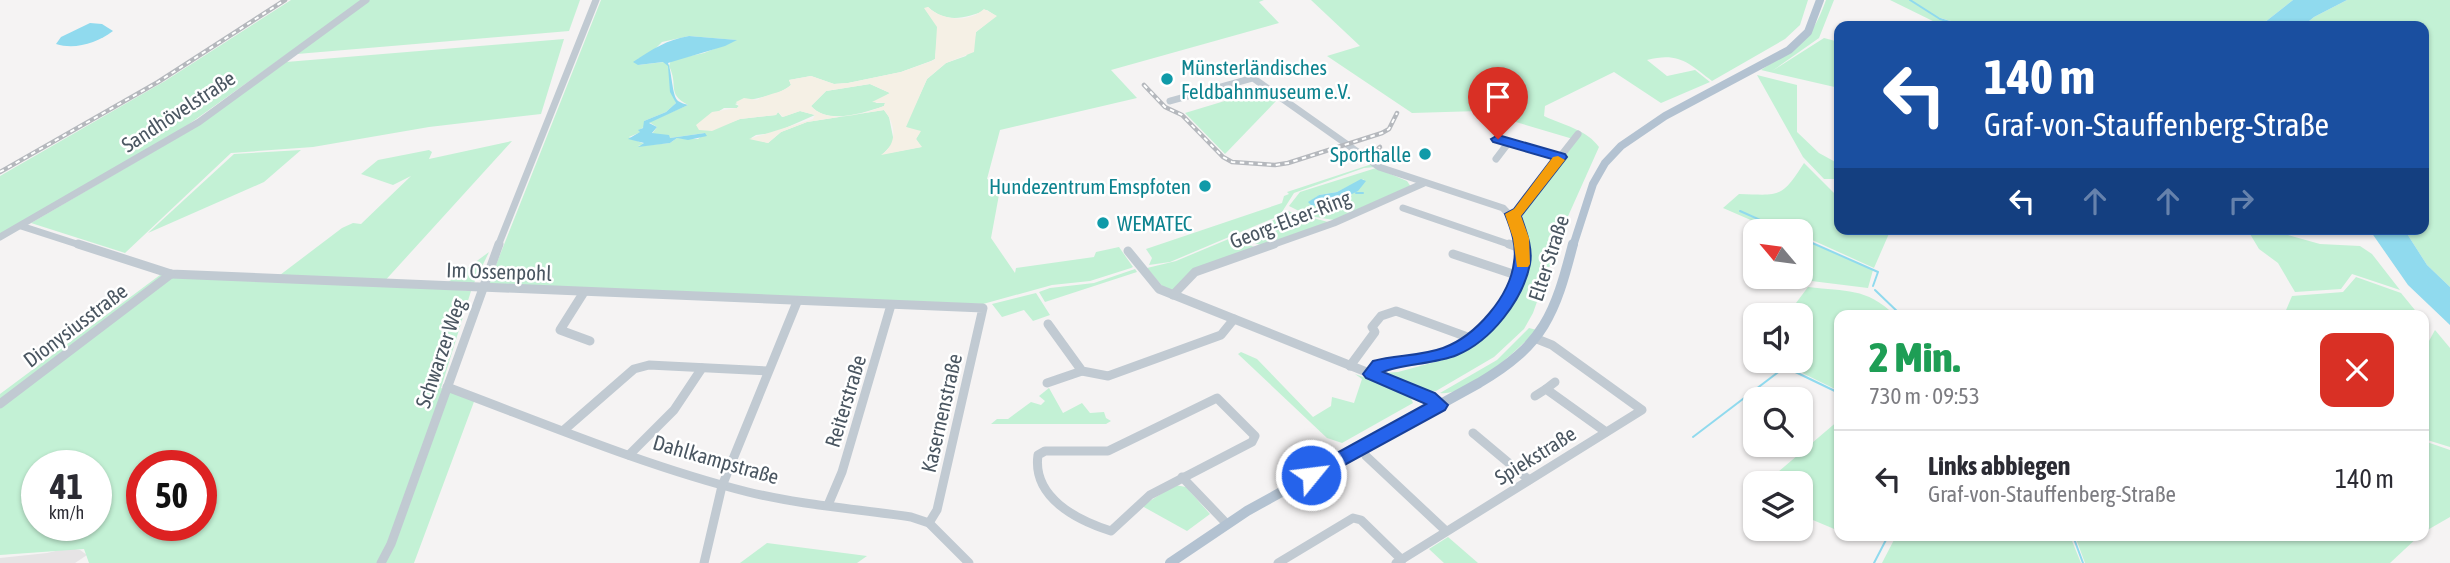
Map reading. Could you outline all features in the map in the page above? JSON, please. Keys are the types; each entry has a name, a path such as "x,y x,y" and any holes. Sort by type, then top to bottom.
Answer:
{"main road":[{"name":"Elter Straße","path":"1170,563 1226,523 1506,366 1537,339 1552,312 1590,190 1611,155 1647,127 1789,50 1808,32 1820,0"}],"street":[{"name":"Sandhövelstraße","path":"0,237 188,129 366,0"},
{"name":"Schwarzer Weg","path":"381,563 391,544 482,287 596,0"},
{"path":"1170,101 1253,78 1379,167 1503,208 1513,214 1522,249 1519,276 1500,311 1473,339 1452,351 1435,357 1380,365 1372,374"},
{"path":"1513,214 1519,212 1578,134"},
{"path":"1498,139 1560,157"},
{"path":"1496,159 1509,142"},
{"name":"Georg-Elser-Ring","path":"1174,295 1195,272 1334,223 1424,183"},
{"path":"1403,208 1522,249"},
{"name":"Im Ossenpohl","path":"21,226 171,274 983,308"},
{"path":"1128,251 1158,289 1429,397 1439,405"},
{"path":"1453,254 1519,276"},
{"name":"Dionysiusstraße","path":"0,404 171,274"},
{"path":"584,292 560,330 590,341"},
{"path":"704,563 722,486 797,302"},
{"name":"Reiterstraße","path":"828,505 842,472 891,305"},
{"name":"Kasernenstraße","path":"929,523 937,510 983,308"},
{"path":"1350,366 1375,332 1372,327 1381,316 1396,311 1473,339"},
{"path":"1047,383 1082,372 1108,376 1221,335 1234,319"},
{"path":"1048,324 1082,372"},
{"name":"Spiekstraße","path":"1399,561 1642,410 1552,345 1537,339"},
{"path":"564,430 634,369 649,365 768,371"},
{"path":"629,455 674,410 702,368"},
{"path":"1535,396 1555,382"},
{"name":"Dahlkampstraße","path":"447,387 629,455 722,486 911,517 929,523"},
{"path":"1546,389 1606,432"},
{"path":"1217,398 1255,436 1252,442 1182,477 1150,495 1111,531 1064,510 1042,488 1036,461 1038,455 1045,451 1108,452 1217,398"},
{"path":"1473,433 1528,480"},
{"path":"1366,456 1446,531"},
{"path":"1182,477 1226,523"},
{"path":"1278,563 1353,518 1361,520 1399,561"},
{"path":"929,523 969,563"}],"shaded area":[{"path":"69,548 80,550 87,555 75,563 0,563 0,558"}],"green space":[{"path":"291,0 363,0 185,127 0,235 0,176 165,81"},
{"path":"368,0 580,0 569,31 297,54"},
{"path":"601,0 1264,0 1259,2 1279,23 1111,70 1137,98 1000,130 987,179 1001,184 991,238 1015,273 1016,268 1094,257 1096,252 1119,247 1133,267 1131,268 1090,281 1052,285 983,304 488,285","holes":["928,7 949,18 964,17 987,10 996,16 976,32 973,46 966,56 946,63 927,79 905,127 920,132 916,139 921,147 883,154 894,142 889,117 884,110 807,122 781,132 768,143 751,138 774,133 815,115 800,111 782,117 778,112 776,115 740,119 716,128 697,125 724,108 737,108 739,106 735,104 786,89 791,85 789,80 811,76 834,84 848,83 901,72 935,59 938,27 925,9","689,36 736,40 704,53 671,60 669,66 664,62 638,65 638,59 650,54 662,42","669,66 675,93 688,105 649,122 657,127 652,134 670,138 705,133 698,139 677,138 670,143 638,146 644,144 629,137 641,132 639,130 644,127 644,121 666,112 676,103 671,89"]},
{"path":"1311,0 1808,0 1800,25 1785,39 1712,81 1689,64 1675,58 1647,60 1667,76 1695,70 1710,82 1661,103 1614,72 1545,106 1544,116 1581,132 1599,147 1565,223 1533,313 1524,329 1494,357 1436,391 1427,392 1382,373 1398,372 1446,359 1477,342 1505,315 1521,291 1529,262 1522,218 1524,212 1573,139 1479,111 1412,113 1327,56 1360,46"},
{"path":"1826,0 1834,0 1819,38 1772,71 1824,38 1834,41 1834,87 1761,70 1801,42 1815,26"},
{"path":"1890,0 2293,0 2266,21 1951,21 1937,17 1947,21 1933,21"},
{"path":"2347,0 2450,0 2450,287 2427,265 2408,235 2429,235 2429,21 2309,21"},
{"path":"564,39 541,114 429,127 313,147 231,153 125,253 31,223 194,128 286,62"},
{"path":"1757,75 1797,85 1797,132 1819,153 1834,161 1834,179 1824,179 1803,157"},
{"path":"870,84 890,93 875,103 885,103 884,106 856,114 836,116 818,112 811,106 826,91"},
{"path":"1261,90 1276,101 1225,154 1185,113"},
{"path":"512,141 382,284 471,291 441,388 475,399 414,563 89,563 84,549 0,555 0,394 160,275 280,275 342,228 353,223 361,224 411,176 393,185 361,174 378,160 429,150 432,152 429,159"},
{"path":"301,150 264,182 148,233 234,154"},
{"path":"1804,163 1834,193 1834,235 1888,235 1874,268 1813,240 1813,219 1748,219 1723,208 1739,194 1772,194 1784,189"},
{"path":"1372,164 1375,167 1364,168 1294,193 1282,212 1274,218 1170,262 1149,265 1152,258 1146,249 1282,203 1284,196 1289,194 1287,192"},
{"path":"1376,168 1407,181 1411,187 1334,220 1309,216 1289,206 1300,192","holes":["1364,179 1334,209 1311,205 1309,202 1319,195 1337,192"]},
{"path":"1287,211 1328,222 1263,246 1238,237 1278,218"},
{"path":"2251,235 2288,235 2320,244 2360,246 2372,254 2400,290 2352,274 2341,289 2295,292 2278,263 2259,249"},
{"path":"1231,238 1257,248 1193,270 1172,291 1163,287 1147,268 1176,261"},
{"path":"1813,244 1873,270 1868,288 1813,281"},
{"path":"489,252 474,283 447,283"},
{"path":"1135,269 1137,272 1045,302 1039,292 1050,288 1094,283"},
{"path":"2356,277 2401,293 2415,310 2286,310 2292,296 2343,292"},
{"path":"1806,289 1855,292 1889,310 1834,310 1834,389 1802,373 1813,373 1813,303 1796,303"},
{"path":"1036,293 1050,315 1033,321 1024,310 1002,317 992,304"},
{"path":"1529,328 1537,330 1492,370 1465,388 1440,393 1497,360"},
{"path":"2435,330 2450,348 2450,447 2429,441 2429,341"},
{"path":"1241,352 1257,359 1313,417 1331,406 1332,397 1354,403 1362,379 1355,374 1409,394 1413,403 1342,443 1327,438 1238,354"},
{"path":"1049,388 1063,413 1082,403 1090,413 1104,412 1106,418 1111,421 1106,424 991,424 997,419 1008,419 1031,402 1041,405 1045,401 1039,396"},
{"path":"1834,424 1834,529 1813,520 1813,471 1779,471 1796,457 1813,457 1813,442"},
{"path":"2429,443 2450,450 2450,517 2429,529"},
{"path":"1175,485 1186,487 1210,514 1187,531 1142,506"},
{"path":"1448,537 1478,563 1444,563 1429,549"},
{"path":"1893,541 2072,541 2081,563 1882,563"},
{"path":"2077,541 2414,541 2390,563 2085,563"},
{"path":"767,543 867,556 857,563 740,563"}],"sand":[{"path":"928,7 941,15 956,18 971,17 984,9 997,16 976,32 974,52 946,63 927,79 906,127 921,131 916,139 922,147 881,155 893,140 891,121 884,110 859,114 884,106 885,103 872,102 890,93 870,84 826,91 811,106 827,115 844,116 807,122 781,132 768,143 749,139 813,119 815,115 800,111 783,117 778,112 776,115 740,119 712,131 699,130 696,125 712,112 737,108 739,106 736,102 744,98 757,100 783,90 791,85 789,80 811,76 834,84 848,83 901,72 932,61 935,59 937,27 924,8"}],"water":[{"path":"2293,0 2347,0 2309,21 2266,21"},
{"path":"90,23 102,24 113,31 86,44 56,44 61,37"},
{"path":"689,36 737,40 668,63 676,98 688,105 649,123 657,127 652,133 669,135 670,138 705,133 707,136 688,140 677,138 670,143 638,147 644,143 628,139 640,132 638,130 643,128 644,121 666,112 676,103 670,92 668,66 663,62 638,65 633,62 653,49"},
{"path":"1361,179 1366,181 1358,191 1342,199 1334,209 1311,205 1308,202 1319,195 1337,192"},
{"path":"2373,235 2408,235 2427,265 2450,287 2450,325 2408,285"}],"waterway":[{"path":"1910,0 1947,21"},
{"path":"1356,193 1363,193"},
{"path":"1740,211 1758,219"},
{"path":"1813,243 1878,272 1873,286"},
{"path":"1875,290 1896,310"},
{"path":"1693,437 1785,367 1834,391"},
{"path":"1874,563 1885,541"},
{"path":"2075,541 2083,563"}],"railway":[{"path":"0,172 158,82 285,0"},
{"path":"1144,85 1165,107 1182,115 1223,157 1232,162 1275,165 1288,163 1382,133 1389,129 1397,113"},
{"path":"1354,158 1374,152 1380,147"}],"slow traffic":[{"path":"1522,264 1521,238 1513,214 1519,212 1558,160"}],"place":[{"name":"Münsterländisches Feldbahnmuseum e.V.","path":"1167,79"},
{"name":"Sporthalle","path":"1425,154"},
{"name":"Hundezentrum Emspfoten","path":"1205,186"},
{"name":"WEMATEC","path":"1103,223"}],"route":[{"path":"1311,475 1439,405 1429,397 1372,374 1380,365 1420,360 1452,351 1473,339 1507,302 1522,263 1521,238 1513,214 1519,212 1560,157 1498,139"}]}
